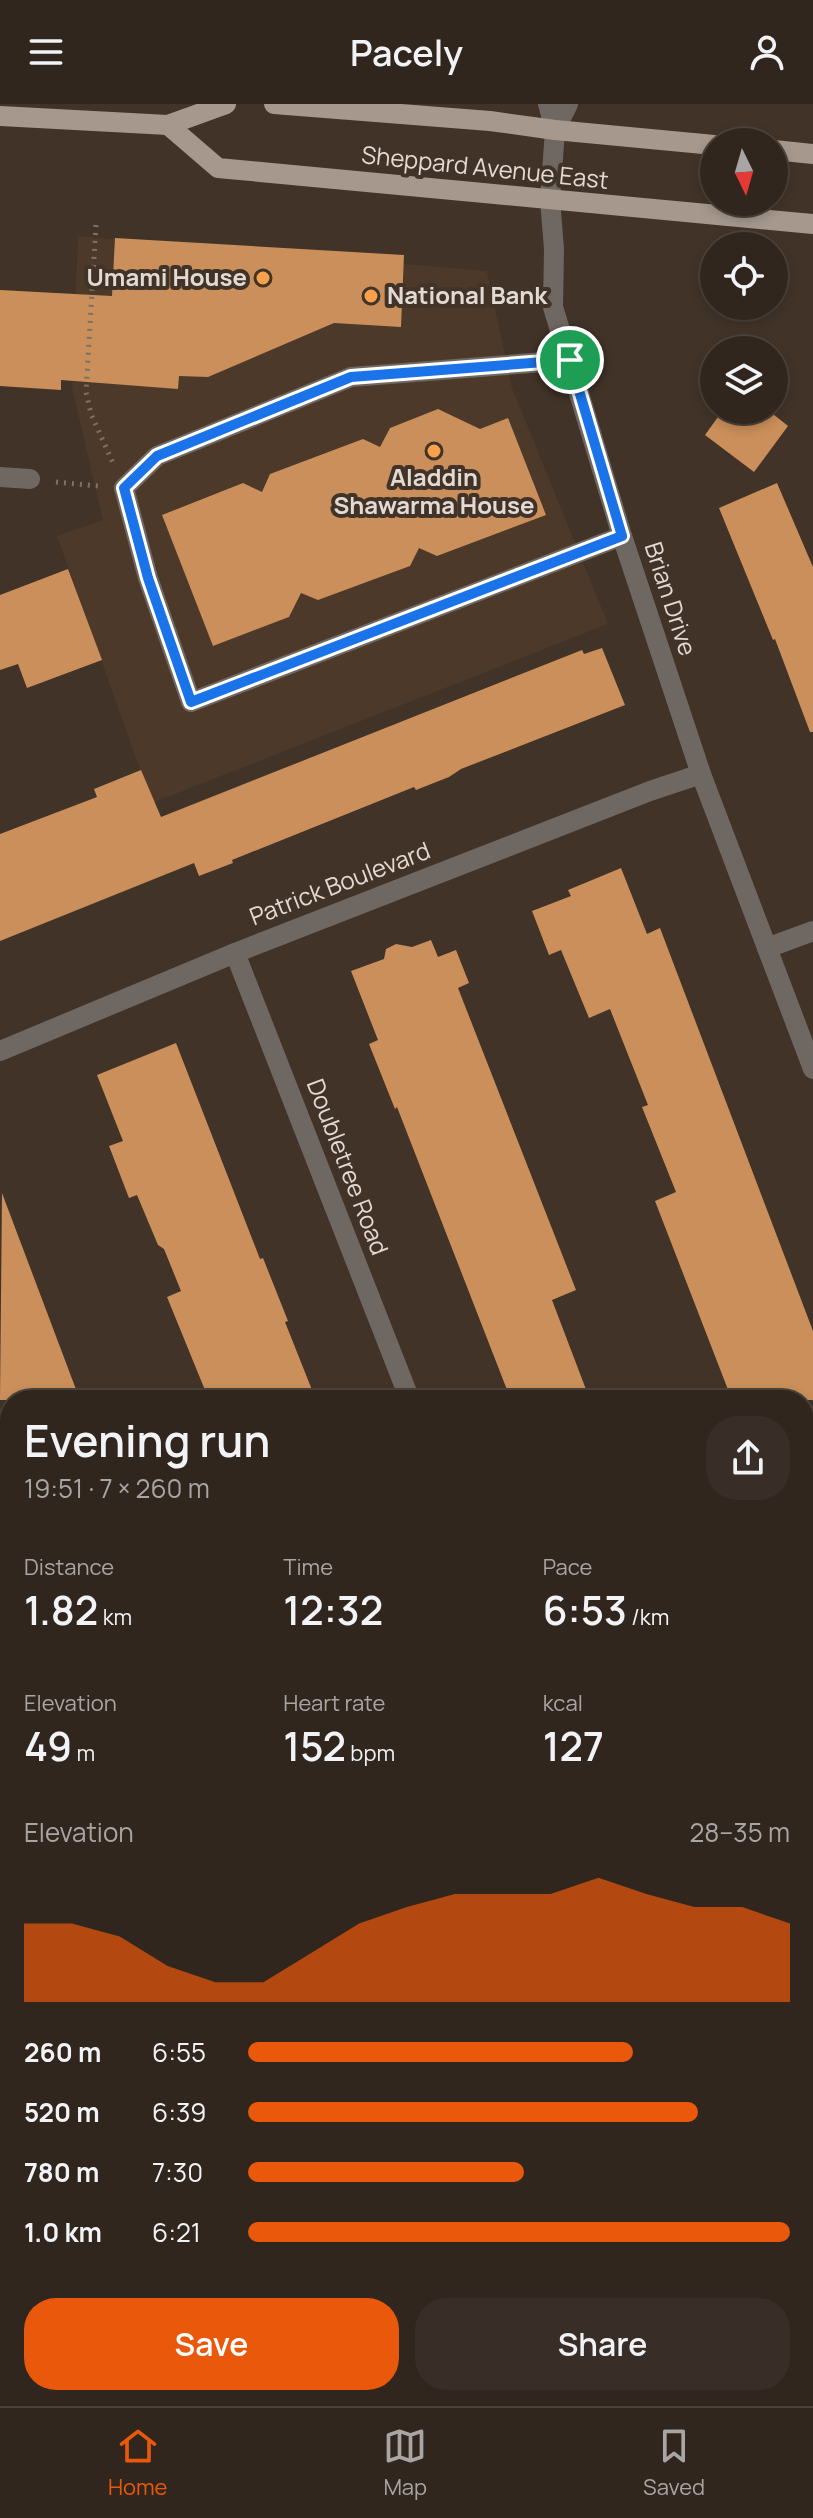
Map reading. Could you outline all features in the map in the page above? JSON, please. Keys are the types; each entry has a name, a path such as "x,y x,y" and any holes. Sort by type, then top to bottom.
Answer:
{"main road":[{"path":"0,116 168,125 226,104"},
{"name":"Sheppard Avenue East","path":"274,104 490,121 700,144"},
{"name":"Sheppard Avenue East","path":"168,125 218,168 813,224"},
{"path":"788,151 813,154"}],"street":[{"path":"548,104 555,130"},
{"path":"555,130 568,104"},
{"name":"Brian Drive","path":"555,130 550,200 554,249 553,307 622,536 701,774 813,1069"},
{"path":"570,360 351,377 157,456 124,488 148,578 191,702 622,536"},
{"path":"0,477 30,479"},
{"name":"Patrick Boulevard","path":"0,1051 235,953 650,791 701,774"},
{"path":"767,948 813,931"},
{"name":"Doubletree Road","path":"235,953 406,1390"}],"path":[{"path":"30,479 124,488 91,414 86,392 96,225"}],"shaded area":[{"path":"78,236 487,271 512,388 608,624 152,803 57,536 103,520 72,388"}],"building":[{"path":"115,238 404,255 401,327 334,323 208,377 179,376 178,389 61,380 61,390 0,386 0,290 112,296"},
{"path":"438,409 480,429 508,418 546,515 437,556 419,548 410,566 318,600 301,593 289,617 213,646 162,515 243,483 262,492 270,474 363,439 380,447 390,428"},
{"path":"713,424 788,426 754,472 705,435"},
{"path":"777,483 813,567 813,732 810,732 775,639 719,508"},
{"path":"68,569 102,660 27,688 18,664 0,670 0,595"},
{"path":"602,648 625,705 461,769 449,777 416,790 414,787 232,860 233,863 199,876 194,863 0,941 0,834 97,797 94,789 141,770 161,817 582,650 584,654"},
{"path":"621,868 647,934 660,928 813,1331 813,1390 728,1390 655,1201 676,1192 642,1107 648,1105 610,1009 589,1018 561,950 549,955 532,911 571,896 568,890"},
{"path":"431,940 438,957 456,950 469,983 458,988 576,1290 552,1300 586,1390 507,1390 397,1107 395,1109 369,1044 378,1040 351,971 384,959 386,949 396,944 412,947"},
{"path":"176,1043 260,1259 263,1258 288,1321 285,1322 312,1390 205,1390 167,1297 181,1291 137,1195 129,1198 109,1146 123,1141 97,1075"},
{"path":"2,1193 76,1390 0,1390"}],"place":[{"name":"Umami House","path":"263,278"},
{"name":"National Bank","path":"371,296"},
{"name":"Aladdin Shawarma House","path":"434,451"}],"route":[{"path":"570,360 622,536 191,702 148,578 124,488 157,456 351,377 570,360"}]}
